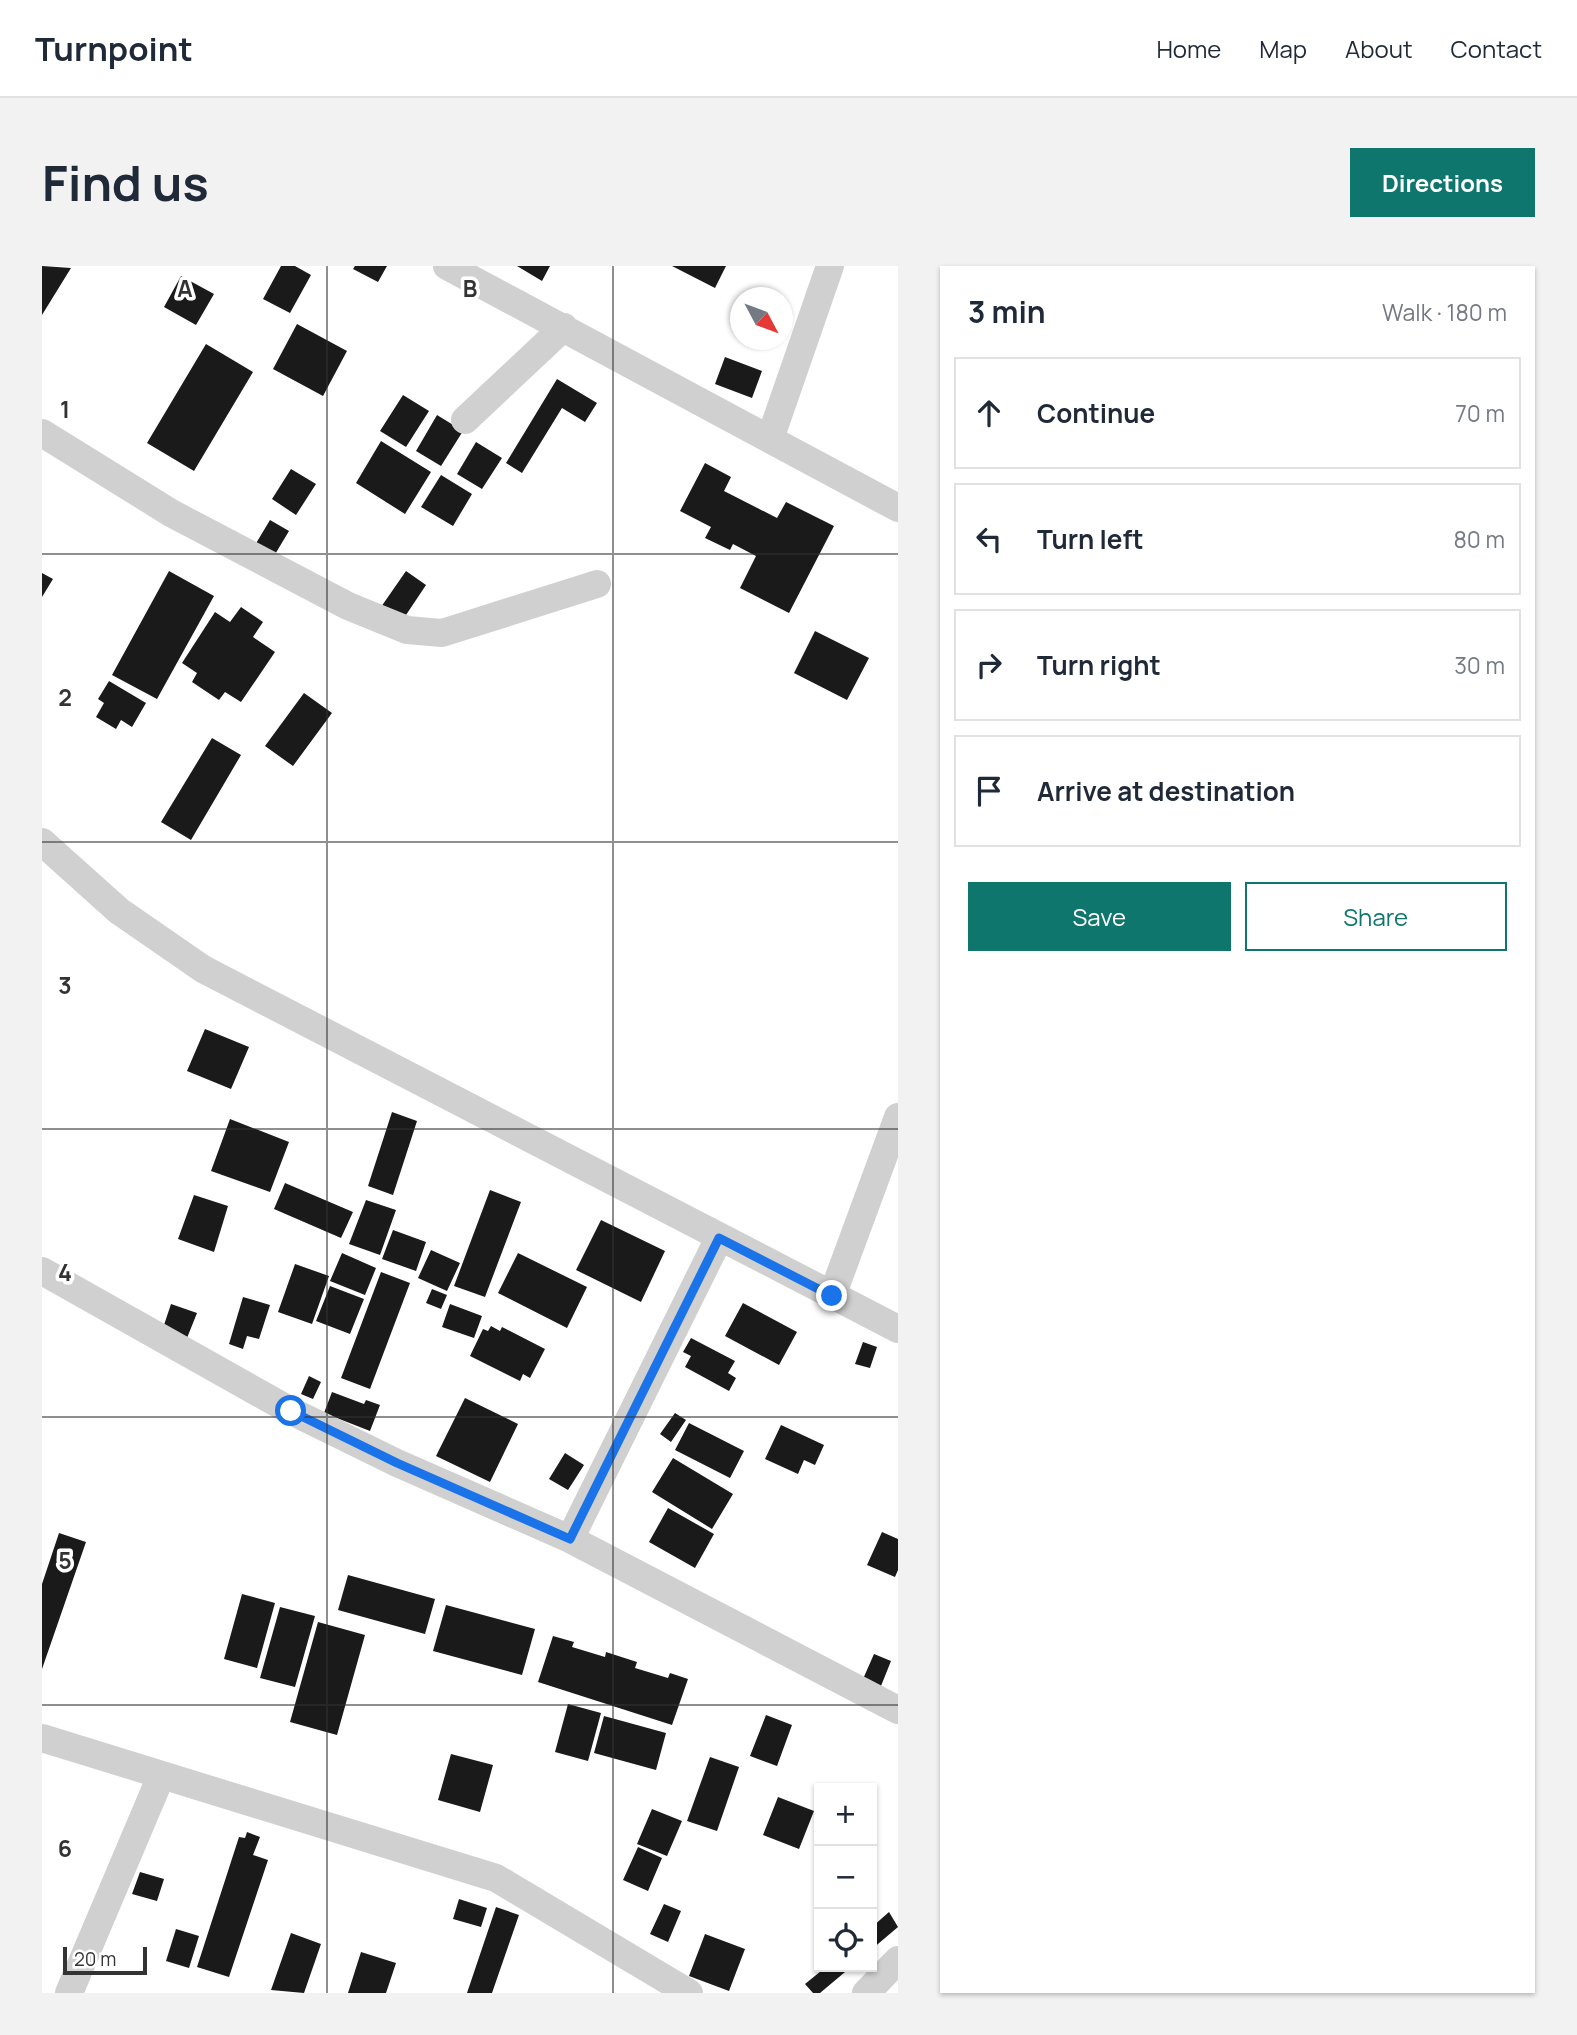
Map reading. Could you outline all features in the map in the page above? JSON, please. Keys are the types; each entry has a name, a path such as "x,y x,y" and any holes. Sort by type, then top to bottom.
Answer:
{"street":[{"path":"447,266 898,508"},
{"path":"770,439 830,266"},
{"path":"465,420 564,327"},
{"path":"42,433 171,513 348,606 407,630 442,633 597,584"},
{"path":"42,842 119,911 203,969 898,1329"},
{"path":"832,1296 898,1117"},
{"path":"570,1539 719,1238"},
{"path":"42,1271 291,1411 397,1463 570,1539 898,1710"},
{"path":"42,1738 496,1878 689,1993"},
{"path":"69,1993 161,1776"},
{"path":"866,1993 898,1960"}],"building":[{"path":"42,266 71,268 42,315"},
{"path":"281,266 295,266 311,275 290,313 263,299"},
{"path":"355,266 387,266 378,282 353,269"},
{"path":"517,266 550,266 542,281"},
{"path":"672,266 726,266 715,288"},
{"path":"181,276 214,294 196,325 164,307"},
{"path":"297,324 347,351 323,396 273,369"},
{"path":"206,344 253,372 194,471 147,443"},
{"path":"725,357 762,371 752,398 715,384"},
{"path":"557,379 597,403 585,422 562,408 522,473 506,463"},
{"path":"403,395 429,411 406,447 380,431"},
{"path":"437,415 463,431 441,466 416,451"},
{"path":"381,441 431,472 405,514 356,483"},
{"path":"476,442 502,458 482,489 457,474"},
{"path":"705,463 731,477 724,491 777,518 786,502 834,526 789,613 740,588 756,556 733,544 730,550 705,538 711,527 680,511"},
{"path":"291,469 316,484 296,515 272,499"},
{"path":"441,475 472,494 453,526 421,507"},
{"path":"270,520 289,531 274,556 255,545"},
{"path":"169,571 214,596 157,699 112,675"},
{"path":"406,571 426,585 402,621 381,607"},
{"path":"42,573 53,579 42,597"},
{"path":"241,607 263,622 253,637 275,652 241,702 225,692 219,700 192,682 197,673 182,663 215,612 230,622"},
{"path":"815,631 869,658 847,700 794,673"},
{"path":"109,681 146,703 132,727 121,720 116,729 96,717 104,703 98,699"},
{"path":"304,693 332,713 293,766 265,746"},
{"path":"212,738 241,755 191,840 161,822"},
{"path":"205,1029 249,1047 231,1089 187,1071"},
{"path":"392,1112 417,1121 393,1195 368,1186"},
{"path":"230,1119 289,1142 270,1192 211,1171"},
{"path":"285,1183 353,1212 341,1238 274,1209"},
{"path":"490,1190 521,1202 485,1297 454,1286"},
{"path":"194,1195 228,1206 214,1252 178,1239"},
{"path":"366,1200 396,1210 380,1255 349,1244"},
{"path":"601,1220 665,1251 641,1302 576,1270"},
{"path":"393,1230 426,1242 416,1271 382,1259"},
{"path":"431,1250 460,1263 447,1291 418,1278"},
{"path":"342,1253 376,1268 365,1295 330,1281"},
{"path":"518,1253 587,1287 567,1328 498,1293"},
{"path":"295,1264 329,1276 312,1324 278,1312"},
{"path":"381,1272 410,1283 370,1389 341,1378"},
{"path":"330,1286 364,1299 350,1334 316,1321"},
{"path":"432,1289 447,1295 441,1309 426,1303"},
{"path":"243,1297 270,1305 259,1339 247,1336 243,1349 229,1344"},
{"path":"743,1303 797,1332 779,1365 725,1336"},
{"path":"171,1304 197,1313 187,1338 163,1328"},
{"path":"450,1304 482,1316 474,1338 442,1327"},
{"path":"491,1326 500,1331 502,1327 545,1349 530,1378 523,1374 520,1381 470,1356 483,1329 488,1331"},
{"path":"691,1338 735,1361 728,1373 736,1378 729,1391 685,1367 691,1356 683,1352"},
{"path":"863,1342 877,1347 870,1368 855,1364"},
{"path":"309,1376 321,1382 313,1399 301,1394"},
{"path":"332,1392 364,1404 366,1400 380,1405 370,1431 324,1413"},
{"path":"465,1398 518,1424 490,1482 436,1456"},
{"path":"675,1413 686,1420 671,1442 660,1434"},
{"path":"689,1423 744,1451 730,1478 675,1450"},
{"path":"781,1425 824,1445 815,1465 804,1460 798,1474 765,1459"},
{"path":"565,1453 584,1465 568,1490 549,1479"},
{"path":"673,1458 733,1494 712,1529 652,1492"},
{"path":"668,1508 714,1534 695,1568 649,1542"},
{"path":"882,1532 898,1539 898,1570 895,1577 867,1565"},
{"path":"59,1533 86,1542 42,1669 42,1584"},
{"path":"348,1575 435,1599 425,1634 338,1610"},
{"path":"242,1594 275,1603 257,1668 224,1659"},
{"path":"446,1605 535,1629 522,1675 433,1651"},
{"path":"280,1607 315,1616 295,1687 260,1678"},
{"path":"318,1622 365,1635 337,1735 290,1722"},
{"path":"553,1636 574,1642 572,1647 605,1657 606,1652 637,1662 635,1668 668,1678 670,1673 688,1679 672,1725 538,1682"},
{"path":"874,1654 891,1661 881,1686 863,1679"},
{"path":"568,1704 601,1713 588,1761 555,1752"},
{"path":"766,1715 792,1725 777,1766 750,1756"},
{"path":"604,1716 666,1733 656,1770 594,1753"},
{"path":"451,1754 493,1765 480,1812 438,1800"},
{"path":"710,1757 739,1767 717,1831 687,1821"},
{"path":"778,1797 814,1811 799,1849 763,1835"},
{"path":"652,1809 682,1821 667,1856 637,1844"},
{"path":"247,1832 260,1837 253,1855 268,1860 229,1977 197,1967 239,1837 245,1838"},
{"path":"638,1847 662,1858 648,1891 623,1880"},
{"path":"140,1872 164,1879 157,1901 132,1894"},
{"path":"459,1899 487,1908 481,1927 453,1919"},
{"path":"664,1904 681,1911 668,1942 650,1934"},
{"path":"496,1907 519,1915 492,1993 467,1993"},
{"path":"889,1912 898,1927 877,1945 877,1923"},
{"path":"176,1929 199,1936 189,1968 166,1961"},
{"path":"291,1933 321,1944 304,1993 271,1990"},
{"path":"705,1934 745,1949 729,1991 689,1976"},
{"path":"361,1952 396,1963 386,1993 348,1993"},
{"path":"820,1972 845,1972 820,1993 813,1993 805,1984"}],"route":[{"path":"291,1411 397,1463 570,1539 719,1238 832,1296"}]}
